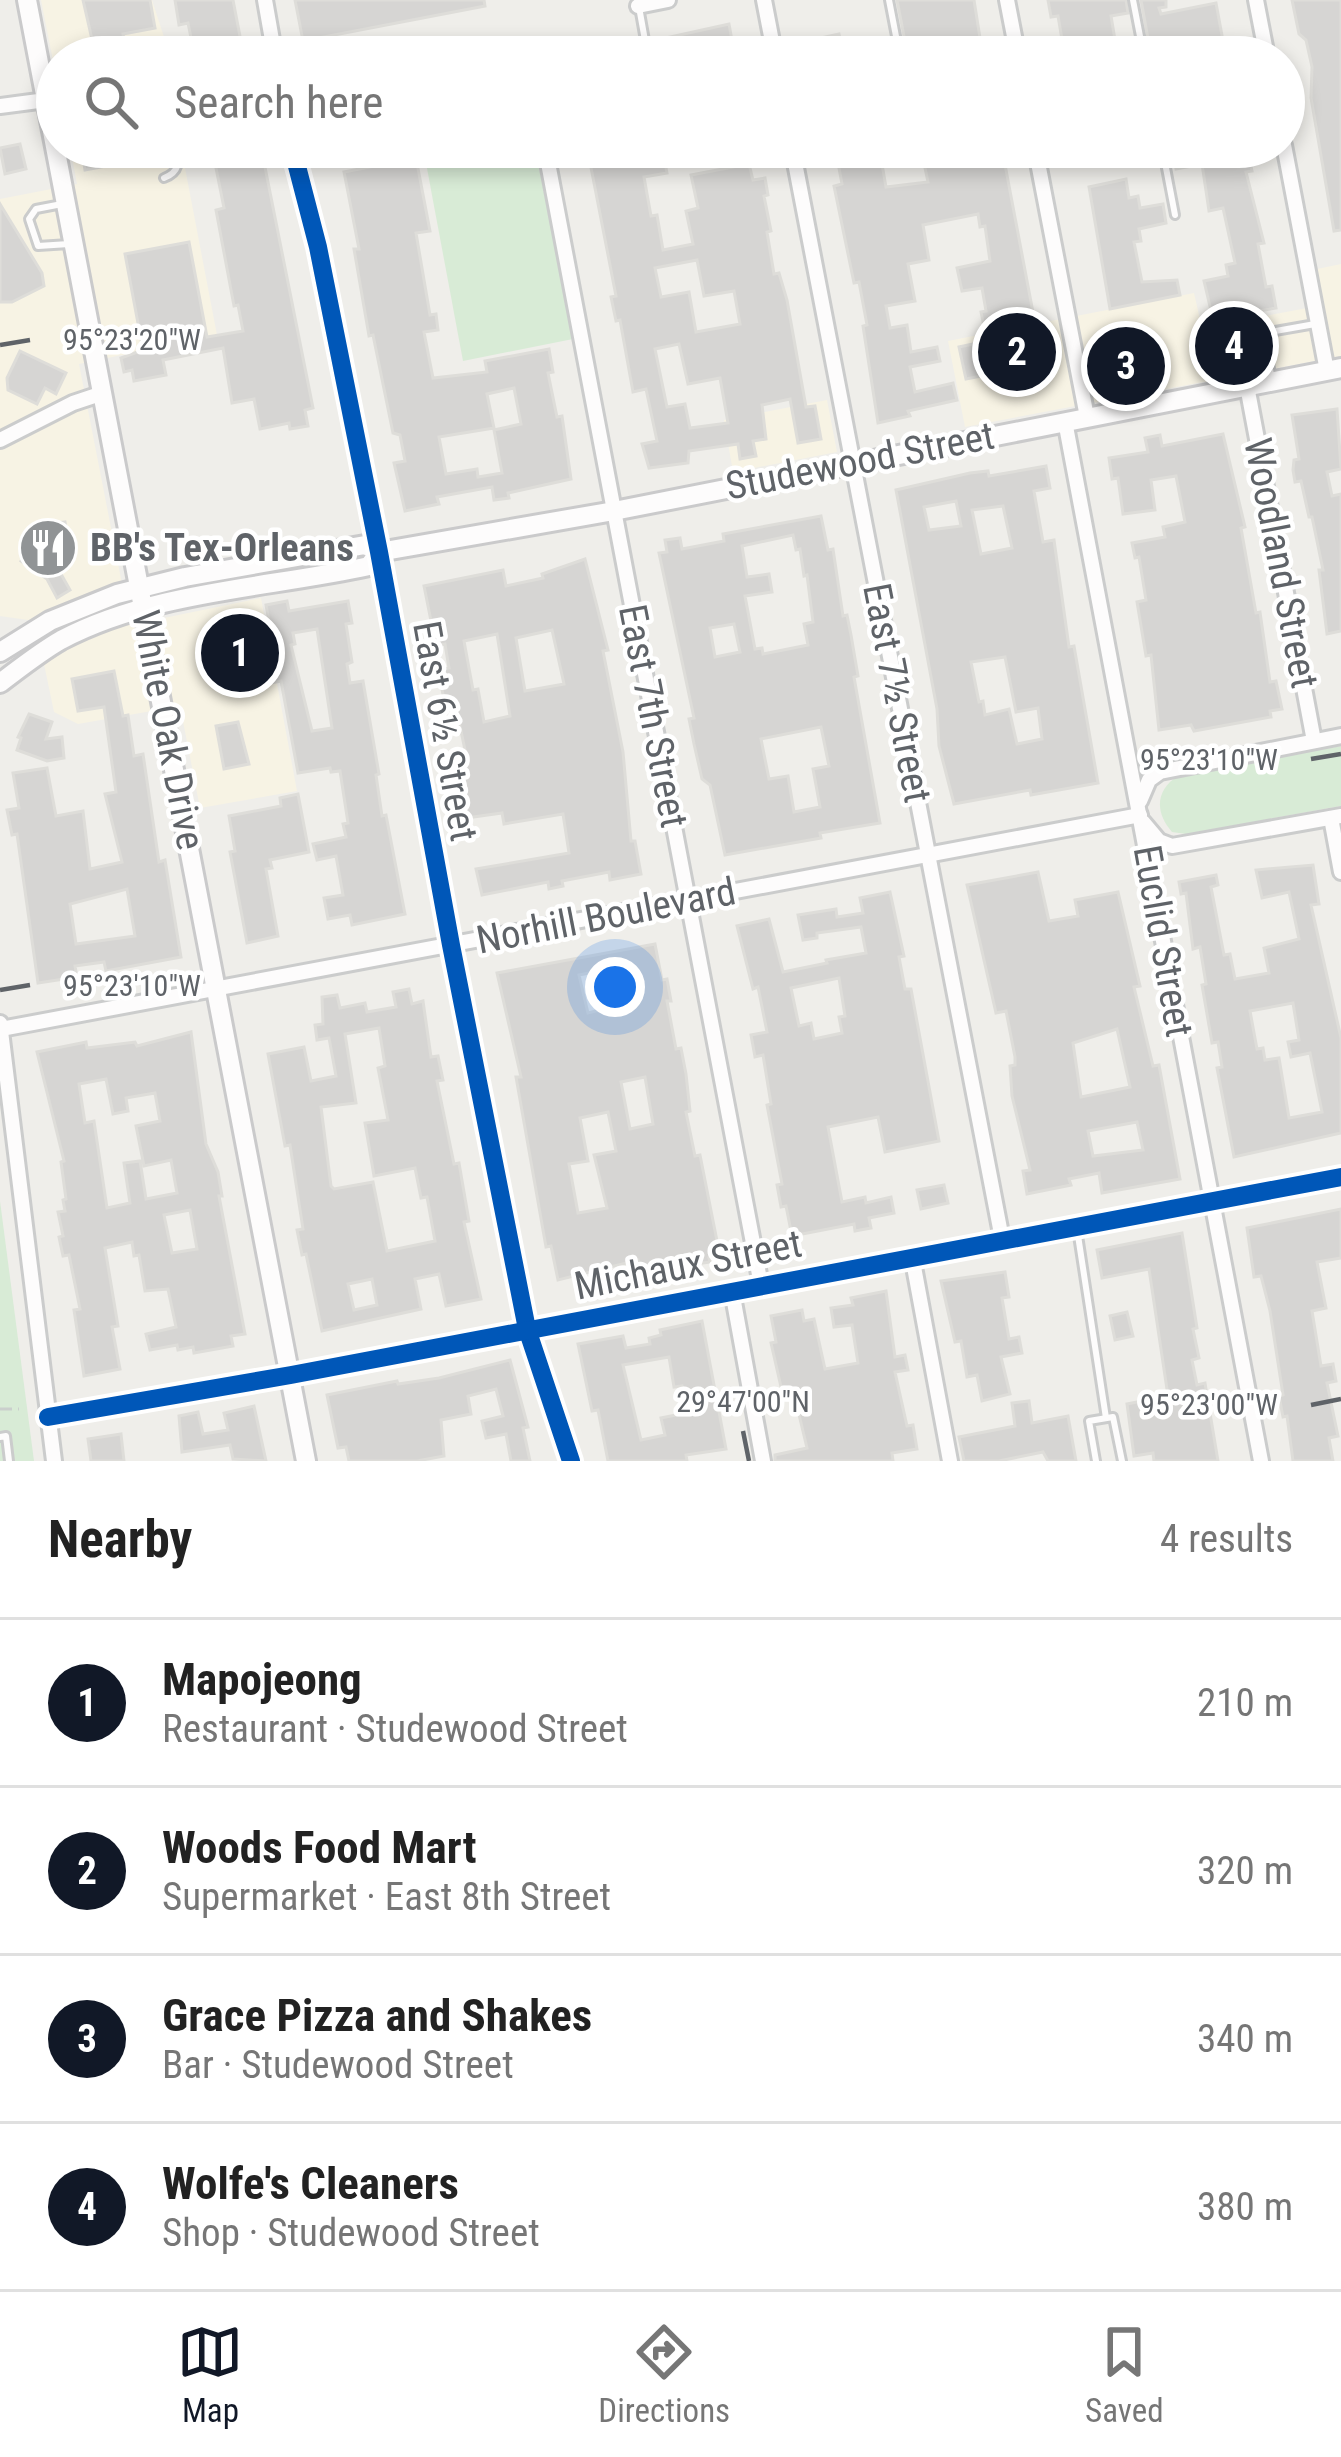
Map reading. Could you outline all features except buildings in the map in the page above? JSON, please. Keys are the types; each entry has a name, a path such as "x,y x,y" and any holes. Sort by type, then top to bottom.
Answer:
{"main road":[{"name":"White Oak Drive","path":"27,0 36,47"},
{"name":"White Oak Drive","path":"59,168 218,988 300,1373 306,1461"},
{"name":"Studewood Street","path":"0,652 92,601 140,588 365,545 379,553 614,511 1334,369"},
{"name":"Studewood Street","path":"0,682 61,640 144,609 369,566 379,553"}],"street":[{"path":"265,0 271,36"},
{"path":"638,6 668,0"},
{"path":"764,0 771,36"},
{"path":"1007,0 1014,36"},
{"path":"1256,0 1263,36"},
{"path":"0,106 36,101"},
{"name":"East 6½ Street","path":"297,168 318,247 379,553 526,1329 571,1461"},
{"name":"East 7th Street","path":"549,168 761,1285"},
{"name":"East 7½ Street","path":"796,168 1002,1239"},
{"path":"1039,168 1087,417"},
{"path":"1288,168 1318,323 1334,369"},
{"name":"Woodland Street","path":"1247,386 1314,741"},
{"path":"0,440 73,403 103,394"},
{"name":"Euclid Street","path":"1065,421 1261,1461"},
{"path":"1341,736 1160,772 1140,797 1140,815 1148,832 1172,846 1336,818 1341,872"},
{"name":"Norhill Boulevard","path":"0,1026 1140,815"},
{"path":"0,1026 7,1152 54,1461"},
{"name":"Michaux Street","path":"48,1418 1341,1177"},
{"path":"912,1256 950,1461"},
{"path":"732,1291 763,1461"}],"lane":[{"path":"889,0 896,36"},
{"path":"1133,0 1140,36"},
{"path":"638,6 644,36"},
{"path":"164,178 177,168"},
{"path":"1166,168 1175,215"},
{"path":"66,203 34,211 29,219 33,241 46,248 74,243"},
{"path":"1272,381 1264,333 1318,323"},
{"path":"1077,1226 1106,1418"},
{"path":"1096,1461 1089,1421 1113,1417 1122,1461"},
{"path":"0,1437 6,1436 9,1461"}],"path":[{"path":"13,1413 14,1388"}],"shaded area":[{"path":"41,0 152,0 164,36 48,36"},
{"path":"74,168 185,168 217,335 79,364 130,625 261,598 297,791 200,808 180,706 78,724 54,712 35,621 0,616 0,199 77,184"},
{"path":"1341,264 1341,356 965,427 948,341 1194,293 1202,328 1323,305 1317,269"},
{"path":"827,400 837,452 733,472 724,420"}],"green space":[{"path":"427,168 539,168 573,339 463,361"},
{"path":"1341,746 1341,806 1186,834 1172,832 1163,817 1162,795 1178,776"},
{"path":"0,1201 34,1461 0,1461"}],"cycle path":[{"path":"297,168 318,247 379,552 527,1329 571,1461"},
{"path":"48,1417 1341,1177"}],"place":[{"name":"Wolfe's Cleaners","path":"1234,346"},
{"name":"Woods Food Mart","path":"1017,352"},
{"name":"Grace Pizza and Shakes","path":"1126,366"},
{"name":"BB's Tex-Orleans","path":"48,548"},
{"name":"Mapojeong","path":"240,653"}]}
